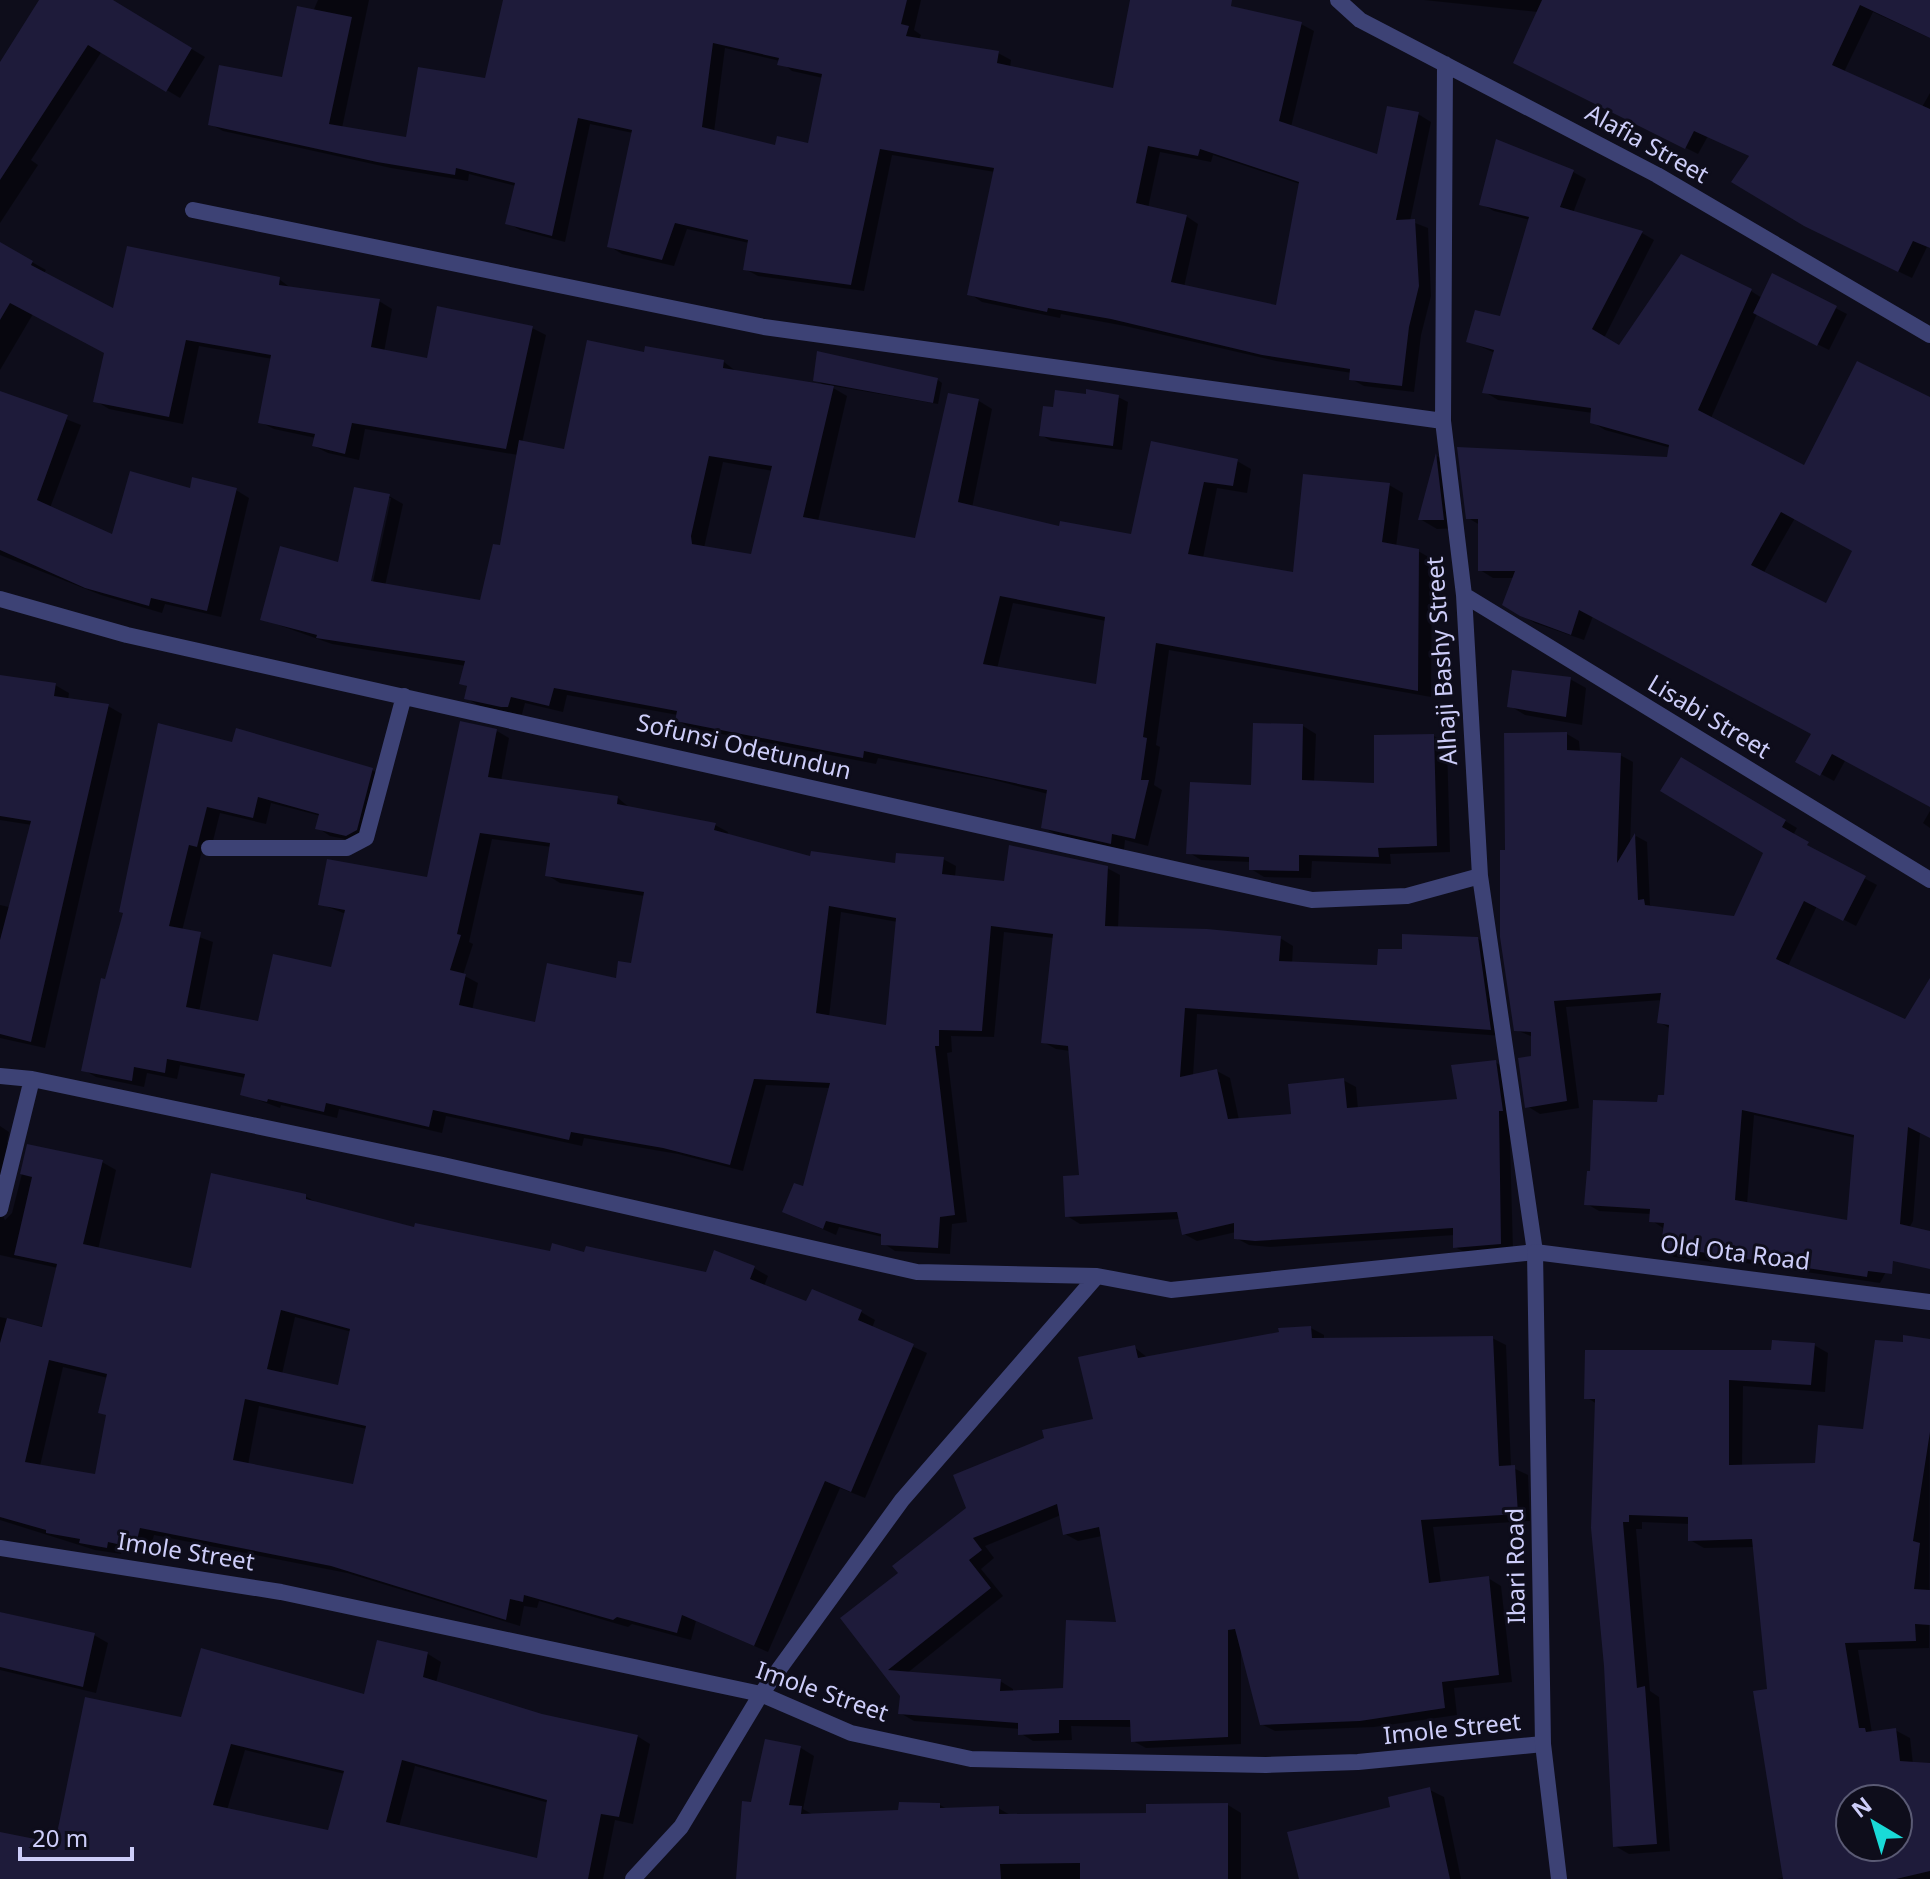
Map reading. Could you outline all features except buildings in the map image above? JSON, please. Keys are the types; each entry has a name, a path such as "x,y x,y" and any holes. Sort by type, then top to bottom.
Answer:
{"street":[{"name":"Alafia Street","path":"1338,0 1360,20 1657,175 1930,335"},
{"name":"Alhaji Bashy Street","path":"1445,64 1443,421 1464,595 1480,876 1535,1252"},
{"path":"193,210 764,327 1443,421"},
{"name":"Lisabi Street","path":"1464,595 1930,880"},
{"name":"Sofunsi Odetundun","path":"0,599 127,635 1312,900 1407,896 1480,876"},
{"path":"209,848 347,848 366,838 404,696"},
{"name":"Old Ota Road","path":"0,1076 32,1079 443,1165 917,1272 1097,1276 1171,1290 1535,1252 1930,1302"},
{"path":"0,1209 32,1079"},
{"name":"Ibari Road","path":"1535,1252 1543,1744 1559,1879"},
{"path":"633,1879 681,1827 761,1694 902,1500 1097,1276"},
{"name":"Imole Street","path":"0,1548 281,1592 761,1694 851,1733 971,1759 1281,1765 1358,1762 1543,1744"}]}
